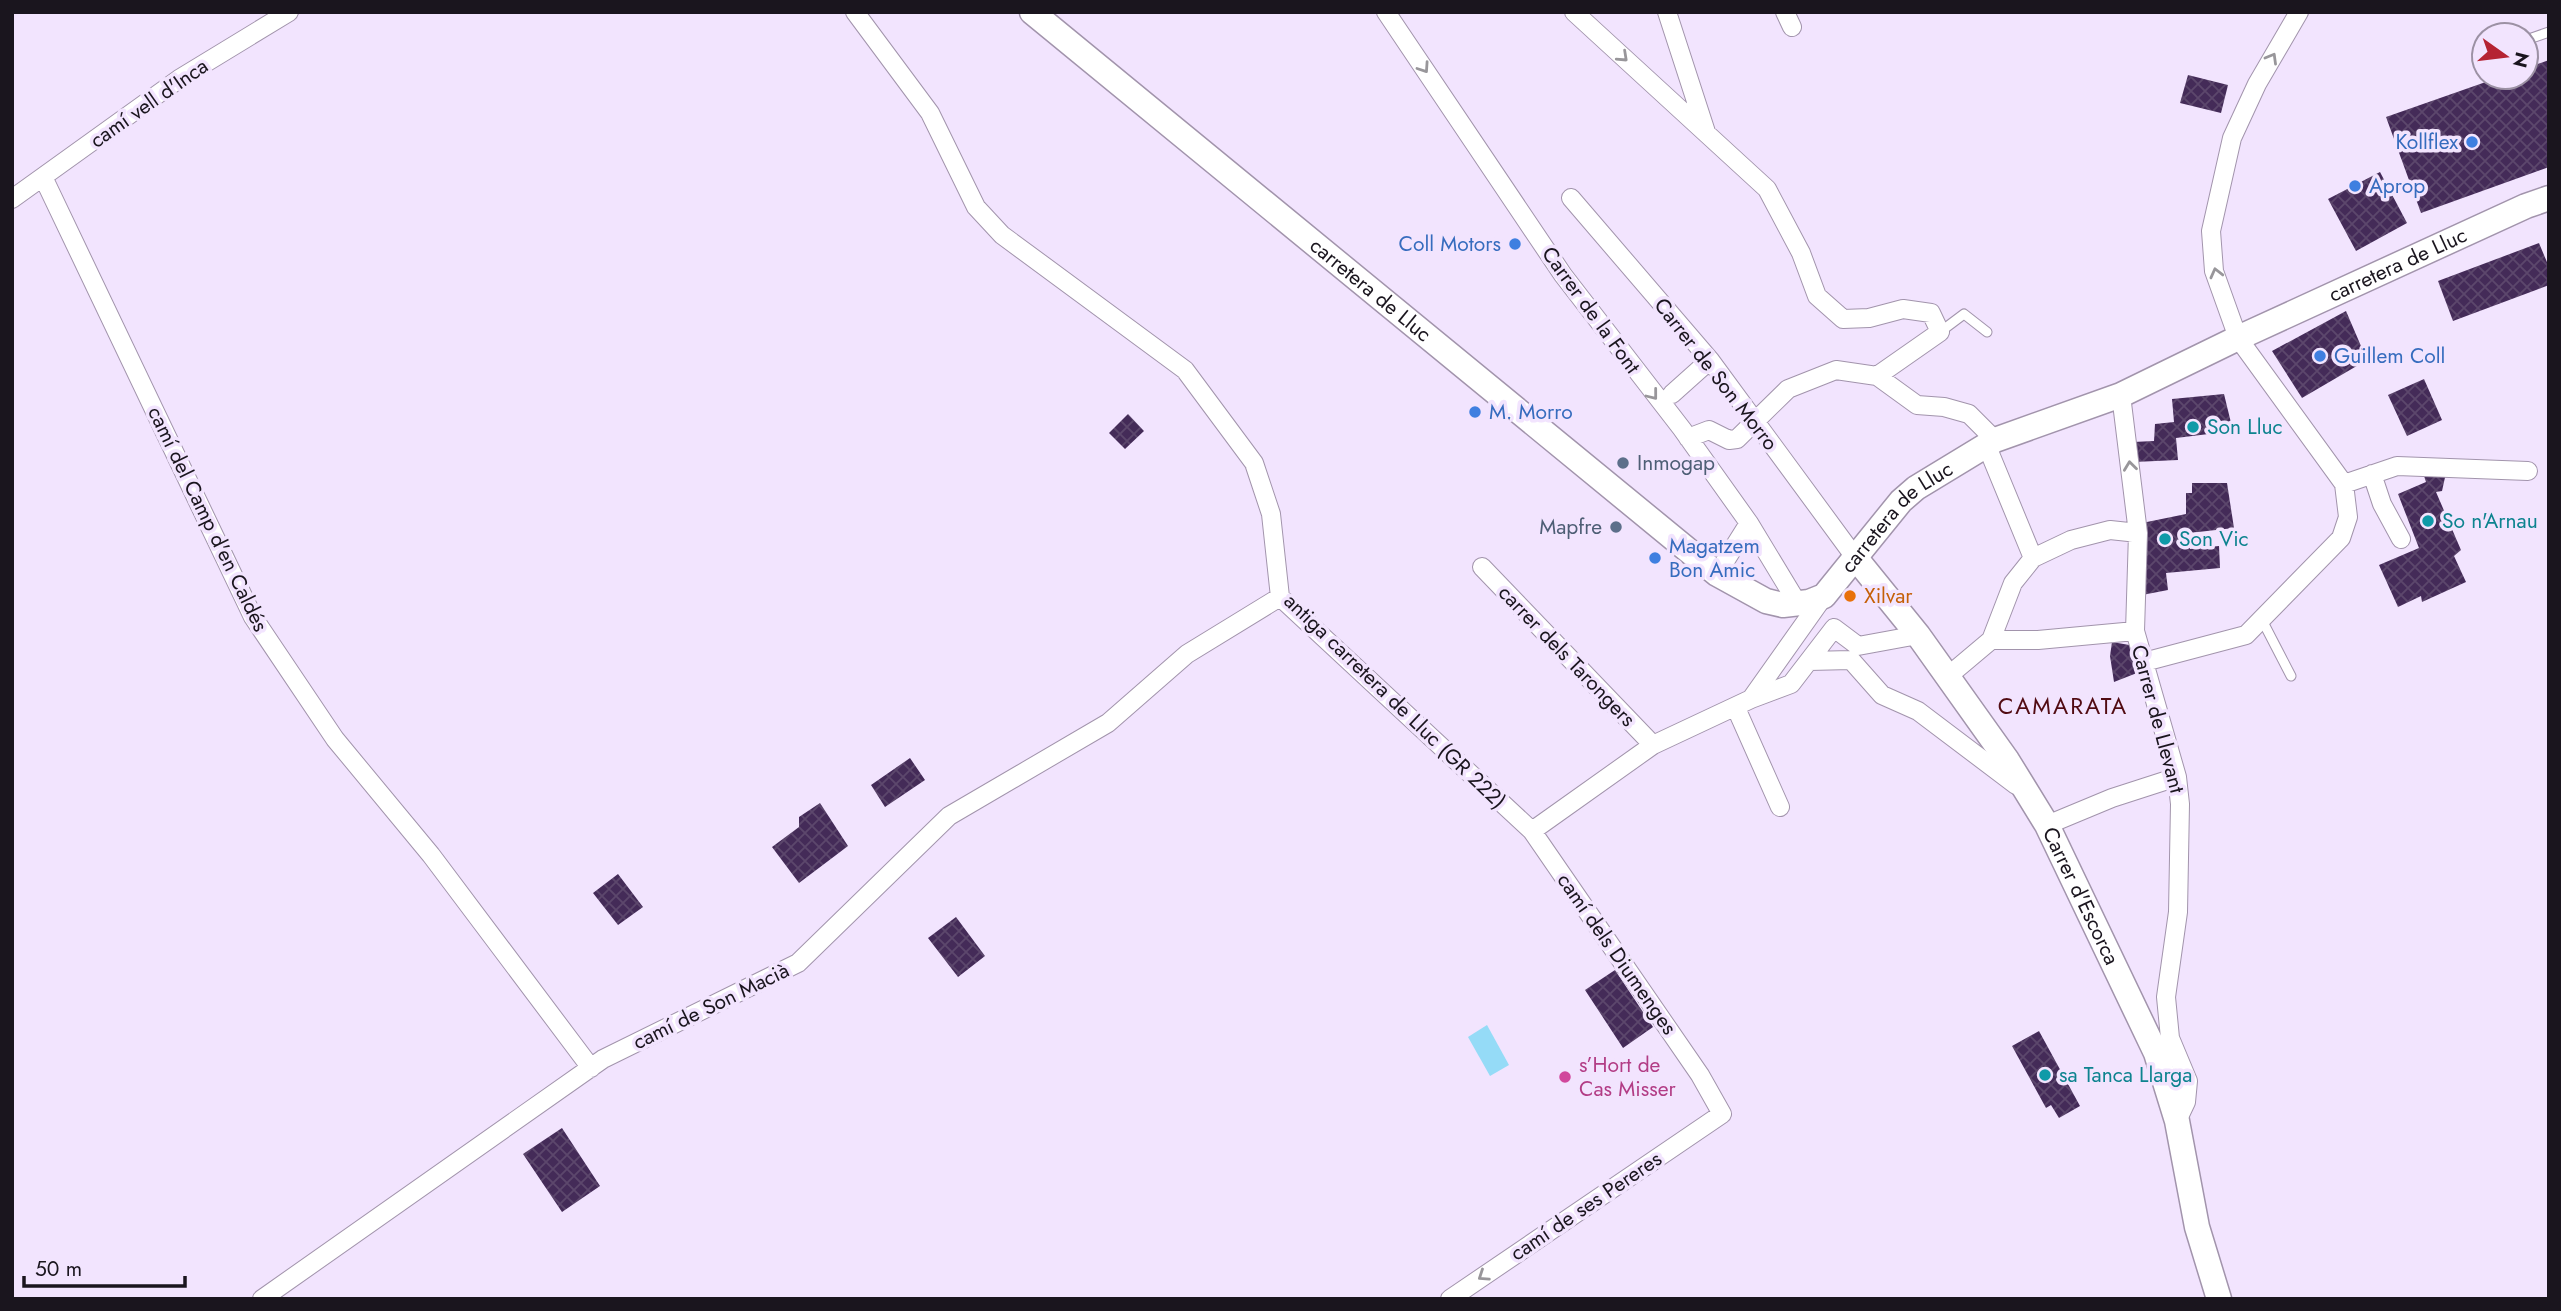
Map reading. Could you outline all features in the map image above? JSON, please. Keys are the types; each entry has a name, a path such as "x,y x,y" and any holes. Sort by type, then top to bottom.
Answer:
{"main road":[{"name":"carretera de Lluc","path":"1032,12 1717,574 1766,601 1798,604 1824,596 1854,556 1916,488 1991,442 2122,395 2238,338 2549,198"},
{"name":"Carrer d'Escorca","path":"1854,556 1917,635 2007,760 2047,825 2156,1053 2177,1121 2197,1227 2216,1290"}],"street":[{"name":"camí vell d'Inca","path":"12,199 44,179 179,79 289,12"},
{"name":"antiga carretera de Lluc (GR 222)","path":"855,12 930,113 976,207 1002,235 1185,370 1254,463 1271,514 1280,597 1532,831"},
{"name":"Carrer de la Font","path":"1386,12 1563,275 1688,438 1749,523 1798,604"},
{"path":"1574,12 1767,189 1801,253 1817,296 1843,319 1869,318 1903,309 1931,313 1940,332 1877,376"},
{"path":"1667,12 1707,135"},
{"path":"2144,662 2246,635 2341,538 2348,517 2344,484 2238,338 2214,271 2211,231 2232,138 2257,84 2299,12"},
{"name":"camí del Camp d'en Caldés","path":"44,179 253,617 335,739 431,855 591,1068"},
{"name":"Carrer de Son Morro","path":"1571,198 1710,360 1854,556"},
{"path":"1672,394 1710,360"},
{"path":"1688,438 1709,430 1729,440 1737,439 1788,389 1836,370 1877,376 1917,405 1944,407 1969,414 1991,442 2033,558"},
{"name":"Carrer de Llevant","path":"2122,395 2138,533 2134,631 2177,777 2180,829 2178,912 2166,997 2171,1038 2188,1081 2186,1102 2177,1121"},
{"path":"2344,484 2397,466 2528,471"},
{"path":"2372,474 2382,504 2401,539"},
{"path":"1717,574 1749,523"},
{"path":"1947,677 1991,640 2013,583 2033,558 2071,540 2110,530 2138,533"},
{"name":"carrer dels Tarongers","path":"1482,566 1653,745"},
{"path":"1743,704 1824,596"},
{"name":"camí de Son Macià","path":"262,1299 591,1068 731,994 798,963 949,816 1108,723 1187,654 1280,597"},
{"path":"1532,831 1653,745 1791,684 1834,628 1858,646 1917,635"},
{"path":"1991,640 2038,640 2134,631"},
{"path":"1809,661 1851,660 1882,695 1918,711 2005,775 2028,796"},
{"path":"1743,704 1780,807"},
{"path":"2047,825 2112,798 2177,777"},
{"name":"camí dels Diumenges","path":"1532,831 1700,1074 1722,1114"},
{"name":"camí de ses Pereres","path":"1450,1299 1722,1114"}],"lane":[{"path":"1940,332 1964,314 1987,332"},
{"path":"2262,620 2291,676"}],"water":[{"path":"1487,1025 1509,1065 1490,1076 1468,1037"}],"building":[{"name":"Kollflex","path":"2549,60 2549,167 2421,213 2386,117 2470,88 2470,91 2540,91 2540,63"},
{"path":"2188,75 2228,85 2221,113 2180,103"},
{"path":"2380,172 2407,223 2356,251 2328,199"},
{"path":"2539,243 2549,267 2549,285 2453,321 2438,281"},
{"name":"Guillem Coll","path":"2346,311 2367,360 2302,398 2272,351"},
{"path":"2424,379 2442,420 2407,436 2388,395"},
{"name":"Son Lluc","path":"2224,394 2233,431 2176,438 2178,460 2134,462 2133,442 2154,441 2155,424 2174,422 2172,399"},
{"path":"1128,414 1144,431 1125,449 1109,433"},
{"name":"So n'Arnau","path":"2422,470 2446,473 2442,491 2436,492 2461,550 2454,556 2466,582 2422,602 2421,596 2398,607 2379,565 2419,548 2398,494 2426,482"},
{"name":"Son Vic","path":"2192,483 2227,483 2234,528 2189,533 2190,549 2219,546 2220,568 2166,573 2168,590 2137,596 2142,523 2186,514 2186,493 2192,493"},
{"path":"2112,642 2135,646 2142,671 2114,682 2110,656"},
{"path":"910,758 925,780 885,807 871,785"},
{"path":"820,803 848,846 799,883 772,847 799,827 799,817"},
{"path":"618,874 643,907 618,925 593,893"},
{"path":"956,917 985,956 958,977 928,938"},
{"path":"1615,970 1653,1027 1623,1048 1585,990"},
{"name":"sa Tanca Llarga","path":"2039,1031 2080,1106 2059,1118 2051,1105 2046,1108 2012,1046"},
{"path":"562,1128 600,1186 562,1212 523,1154"}],"place":[{"name":"Kollflex","path":"2472,142"},
{"name":"Aprop","path":"2355,186"},
{"name":"Coll Motors","path":"1515,244"},
{"name":"Guillem Coll","path":"2320,356"},
{"name":"M. Morro","path":"1475,412"},
{"name":"Son Lluc","path":"2193,427"},
{"name":"Inmogap","path":"1623,463"},
{"name":"So n'Arnau","path":"2428,521"},
{"name":"Mapfre","path":"1616,527"},
{"name":"Son Vic","path":"2165,539"},
{"name":"Magatzem Bon Amic","path":"1655,558"},
{"name":"Xilvar","path":"1850,596"},
{"name":"sa Tanca Llarga","path":"2045,1075"},
{"name":"s’Hort de Cas Misser","path":"1565,1077"}],"district":[{"name":"CAMARATA","path":"2063,706"}]}
